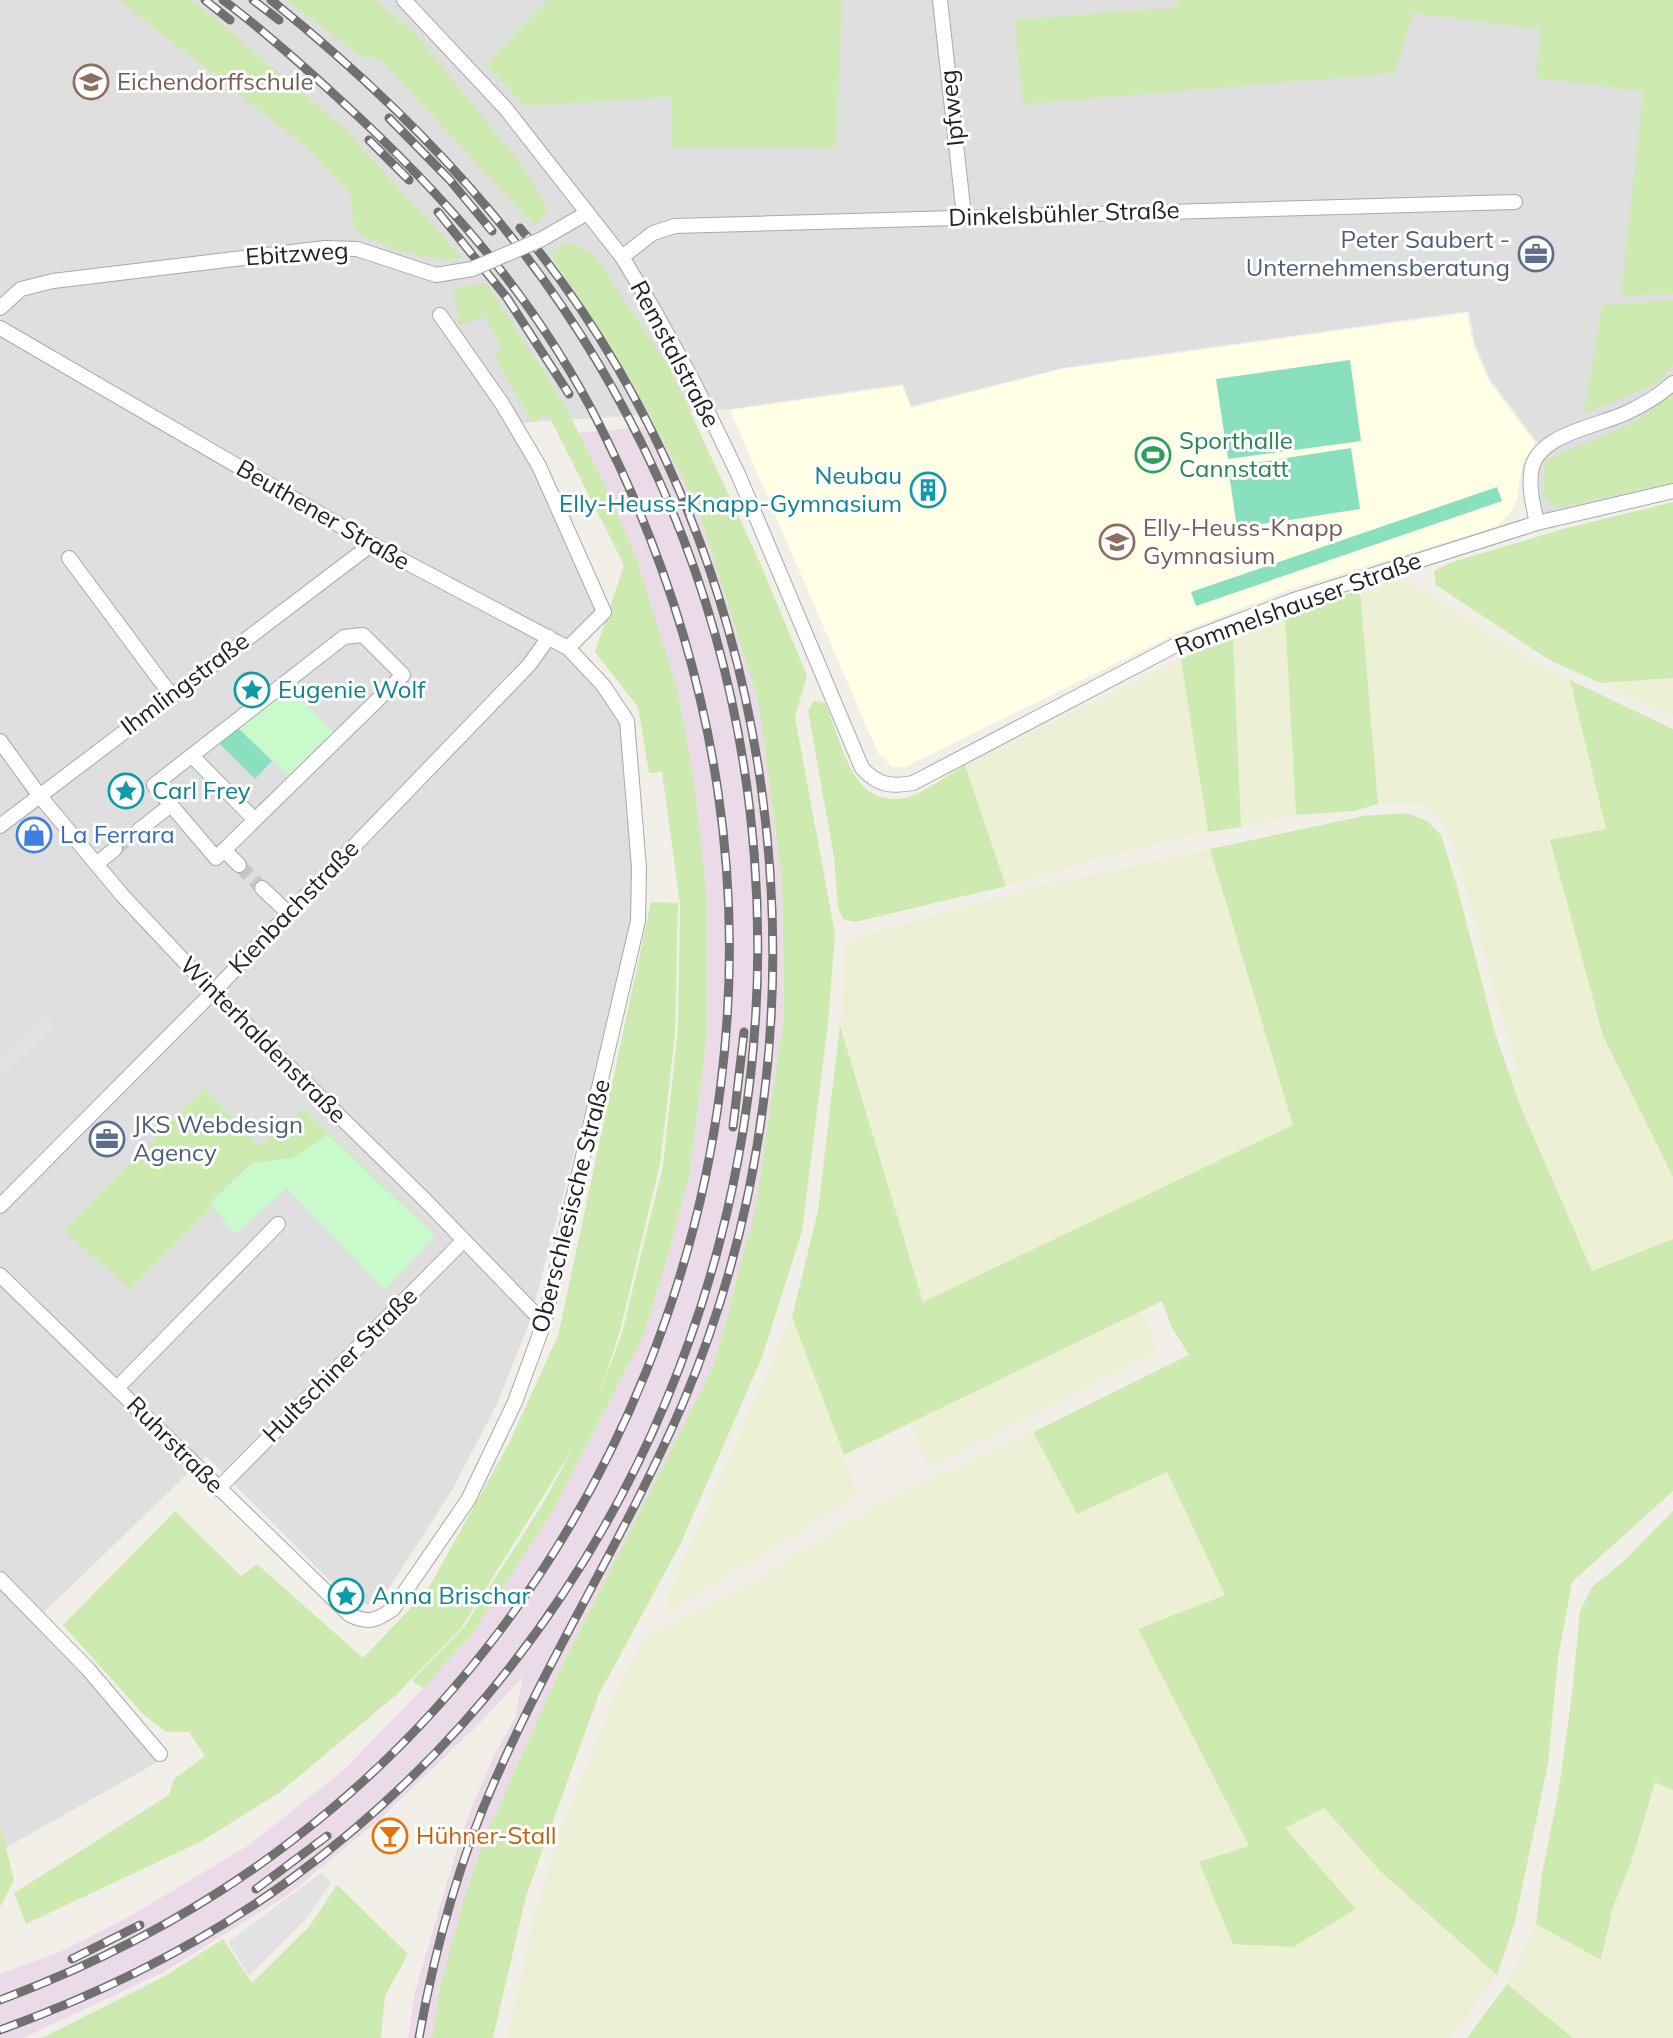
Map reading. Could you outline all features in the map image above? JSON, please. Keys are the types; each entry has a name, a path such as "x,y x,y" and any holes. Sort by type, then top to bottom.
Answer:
{"street":[{"name":"Ipfweg","path":"940,0 964,216"},
{"name":"Remstalstraße","path":"406,1 506,109 622,257 693,381 738,474 862,768 882,784 898,785"},
{"name":"Dinkelsbühler Straße","path":"622,257 653,233 675,226 1515,202"},
{"name":"Ebitzweg","path":"0,308 21,289 53,281 325,248 357,249 436,275 472,269 542,239 587,213"},
{"path":"440,315 501,402 539,466 604,612 568,648"},
{"name":"Beuthener Straße","path":"0,328 372,544 568,648 603,685 627,721"},
{"path":"1537,523 1532,498 1532,467 1545,447 1579,430 1625,414 1660,395 1673,383"},
{"name":"Rommelshauser Straße","path":"898,785 913,783 1176,645 1291,601 1537,523 1673,491"},
{"name":"Ihmlingstraße","path":"0,826 372,544"},
{"path":"69,558 171,695"},
{"path":"363,635 403,675 216,858 154,785 192,756 344,637 363,635"},
{"name":"Kienbachstraße","path":"0,1206 213,992 529,665 549,637"},
{"name":"Oberschlesische Straße","path":"350,1615 363,1621 375,1621 393,1609 468,1500 515,1402 544,1323 638,921 639,868 627,721"},
{"name":"Winterhaldenstraße","path":"0,741 39,795 96,864 213,992 425,1200 544,1323"},
{"path":"192,756 255,820"},
{"path":"139,830 171,805"},
{"path":"96,864 115,849"},
{"path":"224,850 239,865"},
{"path":"262,888 288,913"},
{"path":"117,1388 278,1224"},
{"name":"Hultschiner Straße","path":"218,1489 463,1241"},
{"name":"Ruhrstraße","path":"0,1275 350,1615"},
{"path":"0,1579 88,1669 160,1754"}],"shaded area":[{"path":"0,0 1673,0 1673,491 1541,521 1537,442 1490,379 1475,344 1469,311 1062,368 911,406 903,384 731,409 521,423 606,610 565,649 628,718 637,913 530,1321 497,1404 452,1490 380,1602 369,1605 350,1601 206,1456 33,1623 163,1759 0,1851"},
{"name":"Elly-Heuss-Knapp Gymnasium","path":"1467,313 1473,344 1488,380 1535,443 1522,464 1517,500 1507,517 1495,527 1288,590 1174,635 905,767 893,767 878,753 730,410 902,386 911,408 1062,369"},
{"path":"655,426 698,509 758,701 782,882 784,1017 755,1210 714,1365 562,1665 485,1837 463,1901 440,1987 432,2038 408,2038 415,1991 462,1832 493,1757 515,1718 523,1677 380,1819 288,1895 164,1972 23,2038 0,2038 0,1974 62,1951 130,1916 246,1847 344,1770 423,1688 473,1633 552,1512 643,1337 690,1172 707,1033 707,901 636,557 578,433"},
{"path":"1391,579 1403,580 1421,589 1485,633 1570,680 1606,829 1551,840 1603,1036 1673,1177 1673,1239 1592,1272 1509,1073 1517,1070 1454,848 1442,820 1423,805 1378,804 1360,590"},
{"path":"1285,615 1296,815 1241,827 1233,636"},
{"path":"1181,659 1208,832 1006,886 965,765"},
{"path":"1673,678 1673,717 1601,683"},
{"path":"1210,849 1294,1125 923,1302 841,1025 845,945 861,936 1042,885"},
{"path":"45,1014 55,1025 0,1078 0,1058"},
{"path":"1141,1311 1158,1352 929,1467 909,1423"},
{"path":"792,1317 858,1496 668,1612 667,1598"},
{"path":"1033,1432 1077,1514 1167,1472 1226,1595 1138,1630 1250,1846 1356,1909 1285,1827 1324,1808 1380,1871 1497,1975 1460,2025 1448,2038 507,2038 533,1920 558,1837 611,1706 645,1638 748,1584 886,1499"},
{"path":"1655,1781 1673,1790 1673,2038 1573,2038 1507,1984 1536,1924 1602,1960 1613,1907 1631,1863"},
{"path":"322,1872 331,1883 304,1921 249,1976 228,1942"}],"green space":[{"path":"119,0 190,0 201,7 343,127 462,258 421,256 379,243 355,231 350,193 305,146"},
{"path":"287,0 374,0 413,31 523,167 549,211 534,225 380,59 360,56"},
{"path":"548,0 842,0 836,147 672,147 671,97 525,106 486,64"},
{"path":"1178,0 1673,0 1673,294 1621,296 1643,91 1536,78 1541,29 1413,13 1395,73 1023,104 1014,20 1177,7"},
{"path":"569,242 593,254 671,370 761,565 807,676 795,717 835,934 828,1023 802,1231 762,1357 681,1543 599,1694 526,1896 493,2038 432,2038 440,1987 463,1901 485,1837 562,1665 714,1365 755,1210 784,1017 782,881 758,701 698,509 634,385 550,253"},
{"path":"487,283 565,406 601,477 636,557 677,688 694,780 707,901 707,1033 690,1172 668,1256 643,1337 552,1512 473,1633 423,1688 412,1681 464,1627 542,1505 575,1445 462,1627 396,1695 279,1793 200,1842 26,1924 14,1893 169,1795 174,1779 205,1756 189,1732 166,1732 144,1715 63,1625 175,1511 241,1576 257,1564 363,1658 427,1591 508,1445 558,1336 651,902 678,903 675,1034 660,1164 620,1331 598,1398 622,1333 663,1165 678,1030 680,904 662,772 649,773 638,707 595,652 624,565 548,414 532,422 494,355 502,348 484,316 459,326 453,291"},
{"path":"1673,300 1673,365 1658,383 1584,414 1602,305"},
{"path":"1350,360 1361,441 1228,459 1216,379"},
{"path":"1673,394 1673,483 1557,508 1543,497 1545,460 1633,423"},
{"path":"1351,448 1360,509 1237,528 1228,467"},
{"path":"1497,487 1502,501 1196,606 1191,592"},
{"path":"1673,502 1673,678 1601,683 1551,661 1436,585 1434,571 1449,563 1563,529"},
{"path":"1360,590 1378,804 1354,811 1296,815 1285,615"},
{"path":"1233,636 1241,827 1208,832 1181,659"},
{"path":"1570,680 1673,729 1673,1177 1603,1036 1550,840 1606,829"},
{"path":"289,687 335,734 290,777 237,727"},
{"path":"814,701 825,703 851,768 871,793 886,798 912,796 965,765 1006,886 855,922 843,919 838,907 834,857 808,711"},
{"path":"237,727 272,761 255,779 220,744"},
{"path":"1408,813 1427,821 1441,835 1495,1033 1520,1105 1592,1271 1673,1239 1673,1491 1572,1582 1558,1658 1548,1763 1515,1922 1497,1975 1380,1871 1324,1808 1285,1828 1356,1909 1293,1947 1233,1944 1199,1862 1249,1846 1138,1629 1225,1595 1167,1472 1077,1514 1033,1432 1189,1355 1171,1326 1162,1301 844,1455 792,1317 818,1211 840,1025 923,1302 1293,1125 1210,849 1363,816"},
{"path":"204,1088 259,1146 304,1109 435,1236 385,1290 287,1188 235,1234 212,1207 130,1289 64,1231"},
{"path":"328,1135 435,1236 385,1290 287,1188 235,1234 210,1203 252,1163 293,1158"},
{"path":"1673,1511 1673,1790 1655,1782 1631,1863 1613,1907 1601,1960 1536,1924 1542,1874 1559,1789 1580,1611 1592,1587 1623,1562"},
{"path":"0,1825 14,1880 0,1907"},
{"path":"337,1885 408,1954 385,1996 381,2038 42,2038 165,1976 223,1939 252,1983 309,1927"},
{"path":"1507,1984 1573,2038 1467,2038"}],"tunnel":[{"path":"115,849 139,830"},
{"path":"239,865 262,888"}],"railway":[{"path":"205,0 230,20"},
{"path":"0,2000 78,1968 153,1931 225,1888 294,1839 405,1741 501,1629 582,1505 646,1372 692,1232 721,1087 729,940 718,792 688,650 658,559 621,469 575,379 547,334 484,249 376,133 295,59 223,0"},
{"path":"253,0 279,20"},
{"path":"0,2030 76,2000 151,1965 222,1925 291,1879 440,1748 562,1595 656,1425 720,1242 753,1051 754,857 723,663 657,476 621,404 582,337 493,214 389,103 271,0"},
{"path":"389,118 449,179 492,231"},
{"path":"369,140 409,180"},
{"path":"438,212 507,298 569,394"},
{"path":"419,2038 451,1901 486,1801 545,1677 662,1450 683,1403 733,1256 763,1103 773,948 762,793 731,640 680,493 610,355 520,228"},
{"path":"733,1127 744,1032"},
{"path":"256,1889 327,1836"},
{"path":"72,1959 140,1925"}],"place":[{"name":"Eichendorffschule","path":"91,82"},
{"name":"Peter Saubert - Unternehmensberatung","path":"1536,254"},
{"name":"Sporthalle Cannstatt","path":"1153,455"},
{"name":"Neubau Elly-Heuss-Knapp-Gymnasium","path":"928,490"},
{"name":"Elly-Heuss-Knapp Gymnasium","path":"1117,542"},
{"name":"Eugenie Wolf","path":"252,690"},
{"name":"Carl Frey","path":"126,791"},
{"name":"La Ferrara","path":"34,835"},
{"name":"JKS Webdesign Agency","path":"107,1139"},
{"name":"Anna Brischar","path":"346,1596"},
{"name":"Hühner-Stall","path":"390,1836"}]}
